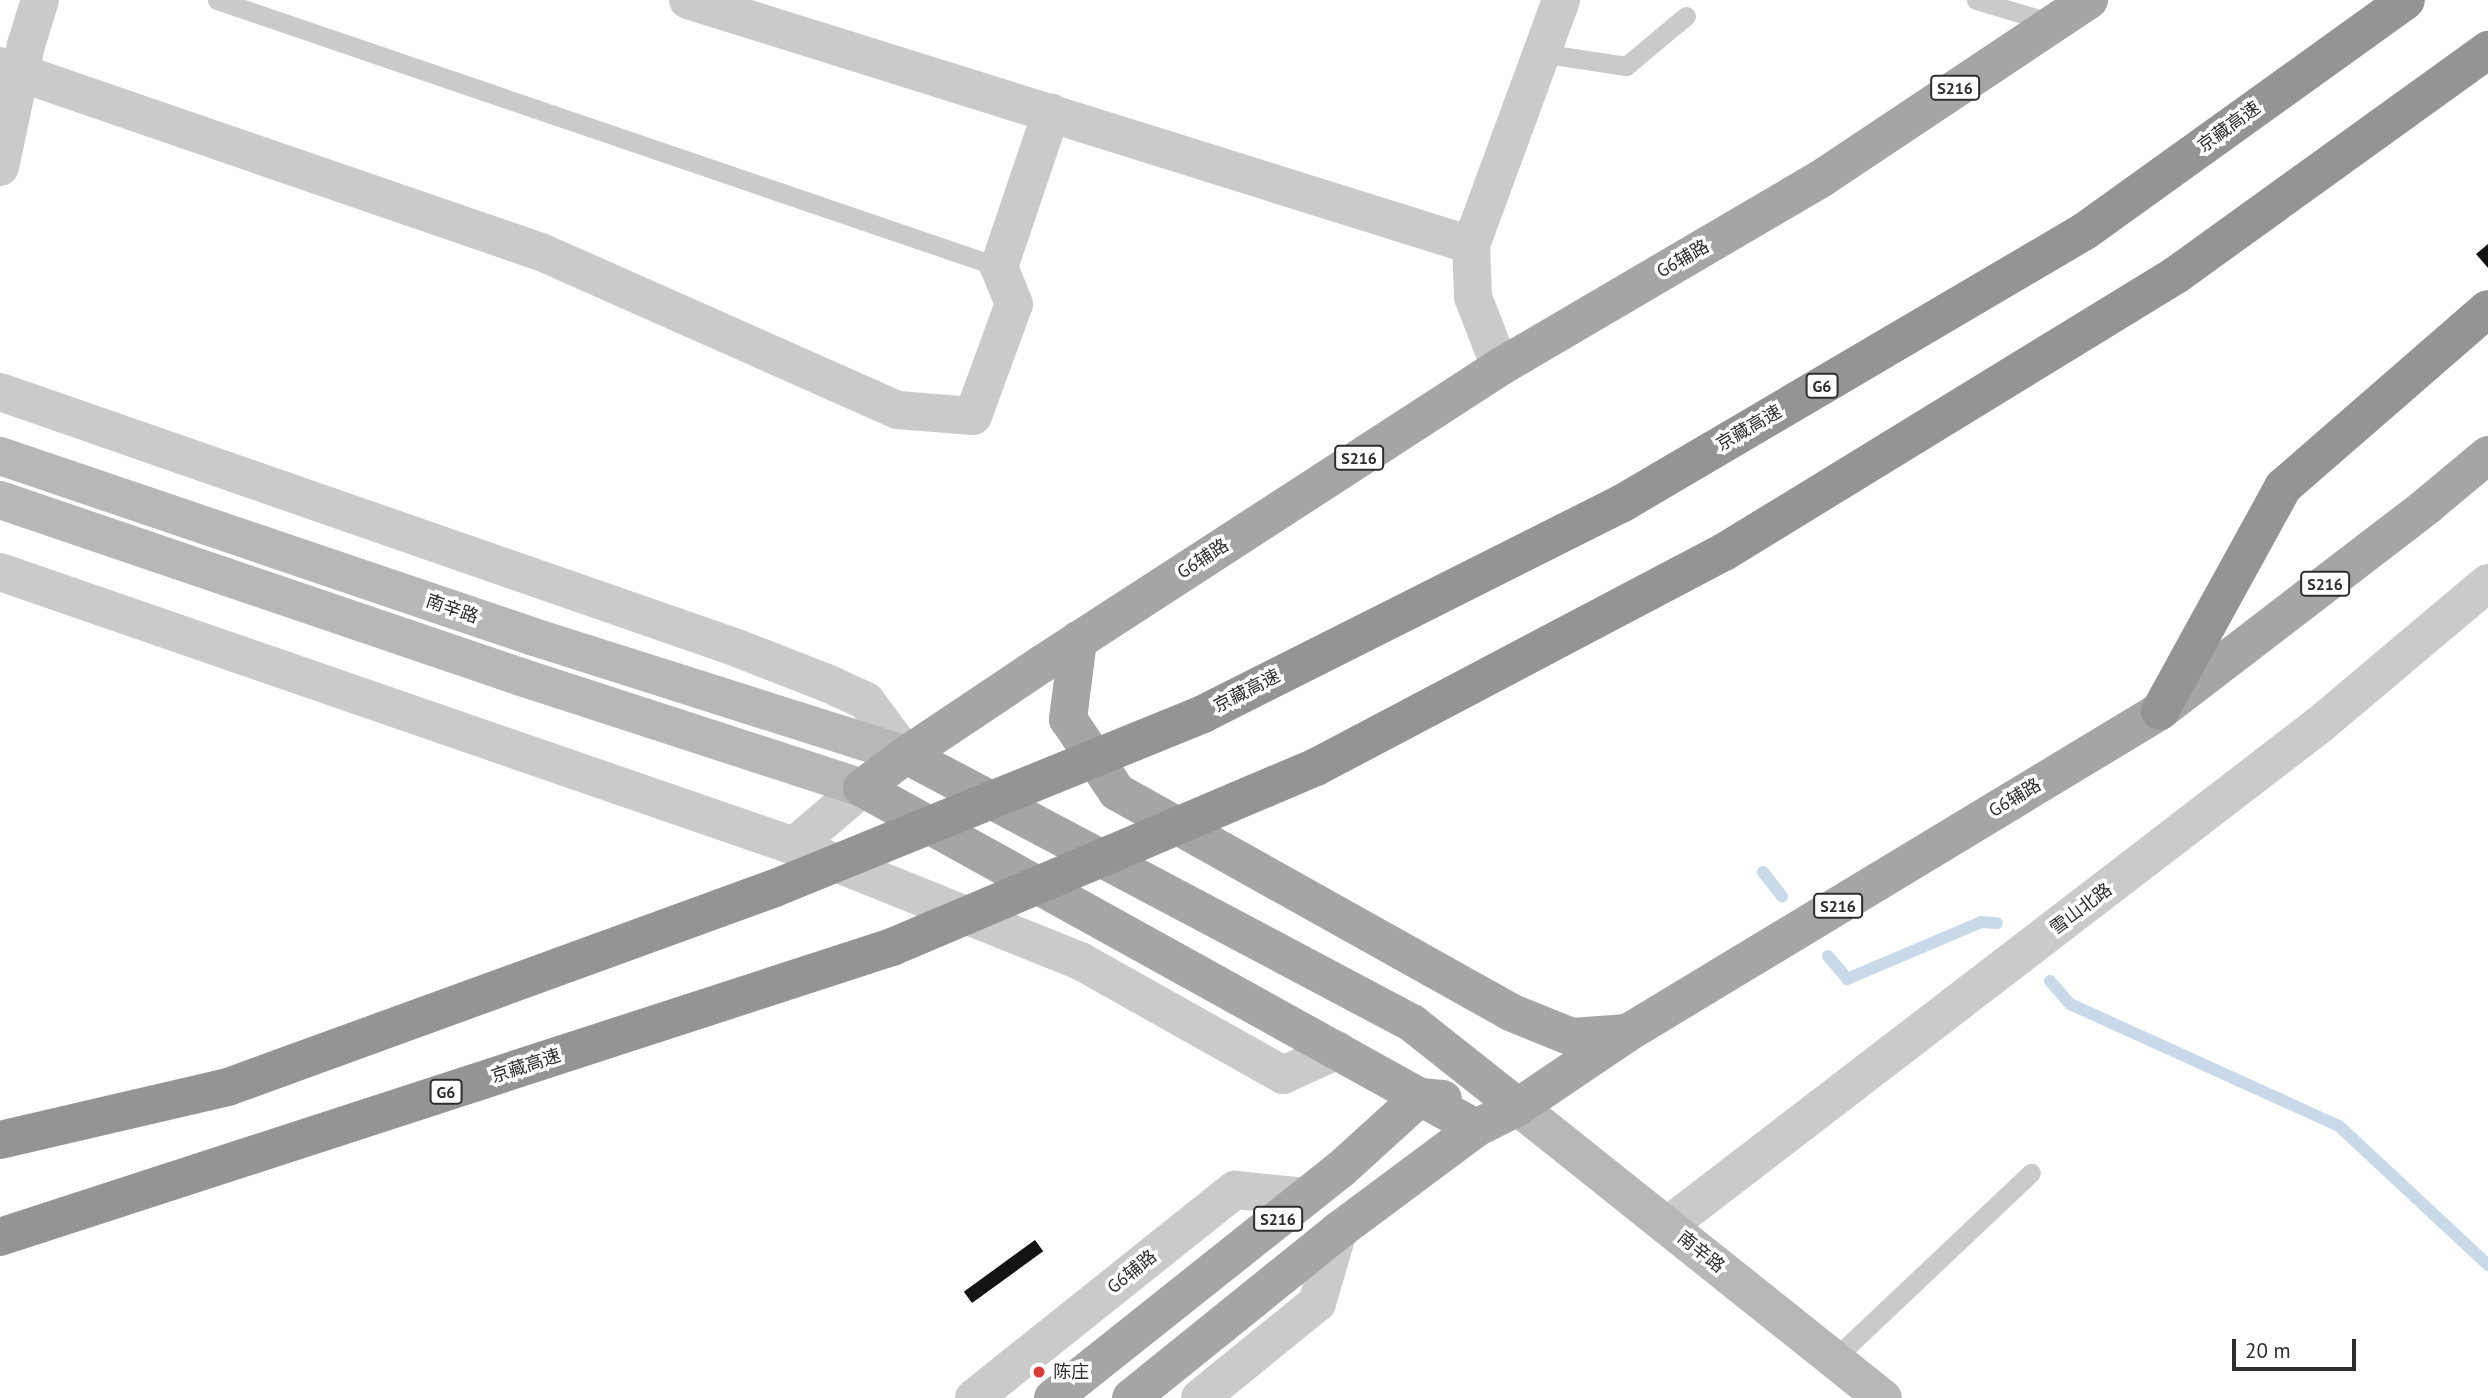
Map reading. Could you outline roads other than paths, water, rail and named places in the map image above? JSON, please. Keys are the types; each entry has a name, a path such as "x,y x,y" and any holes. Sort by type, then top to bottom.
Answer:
{"highway":[{"name":"京藏高速","path":"0,1140 228,1087 775,888 1203,714 1621,504 2085,231 2406,0"},
{"name":"京藏高速","path":"0,1237 892,947 1316,767 1724,552 2176,275 2488,50"},
{"path":"2160,710 2283,487 2488,309"}],"main road":[{"name":"G6辅路","path":"862,788 906,755 1078,640 1500,367 1822,178 2089,0"},
{"name":"G6辅路","path":"1130,1398 1338,1231 1476,1128 1518,1107 1629,1032 2160,710 2428,505 2488,455"},
{"name":"南辛路","path":"0,456 534,637 906,755"},
{"path":"0,500 573,695 862,788 1476,1128"},
{"path":"1078,640 1068,719 1117,792 1510,1012 1572,1037 1629,1032"},
{"path":"906,755 1412,1023 1518,1107"},
{"path":"1420,1097 1518,1107"},
{"name":"S216","path":"1053,1398 1341,1170 1420,1097"},
{"name":"南辛路","path":"1518,1107 1883,1398"}],"street":[{"path":"0,167 10,69 40,0"},
{"path":"688,0 1471,245"},
{"path":"1500,367 1473,297 1471,245 1561,0"},
{"path":"10,69 541,252 898,410 973,416 1014,304 999,267 1051,113"},
{"path":"0,392 724,644 827,683 866,701 906,755"},
{"path":"0,572 794,846 1082,962 1283,1074 1338,1050"},
{"name":"雪山北路","path":"1667,1226 2318,726 2488,583"},
{"path":"794,846 862,788"},
{"name":"G6辅路","path":"974,1398 1235,1190 1306,1197"},
{"path":"1200,1398 1317,1303 1338,1231"}],"lane":[{"path":"218,0 999,267"},
{"path":"1976,0 2052,23"},
{"path":"1540,53 1626,66 1685,16"},
{"path":"1834,1359 2031,1173"}],"waterway":[{"path":"1763,872 1782,896"},
{"path":"1828,956 1847,979 1981,922 1997,923"},
{"path":"2050,981 2070,1004 2339,1126 2488,1265"}],"place":[{"name":"陈庄","path":"1039,1372"}]}
